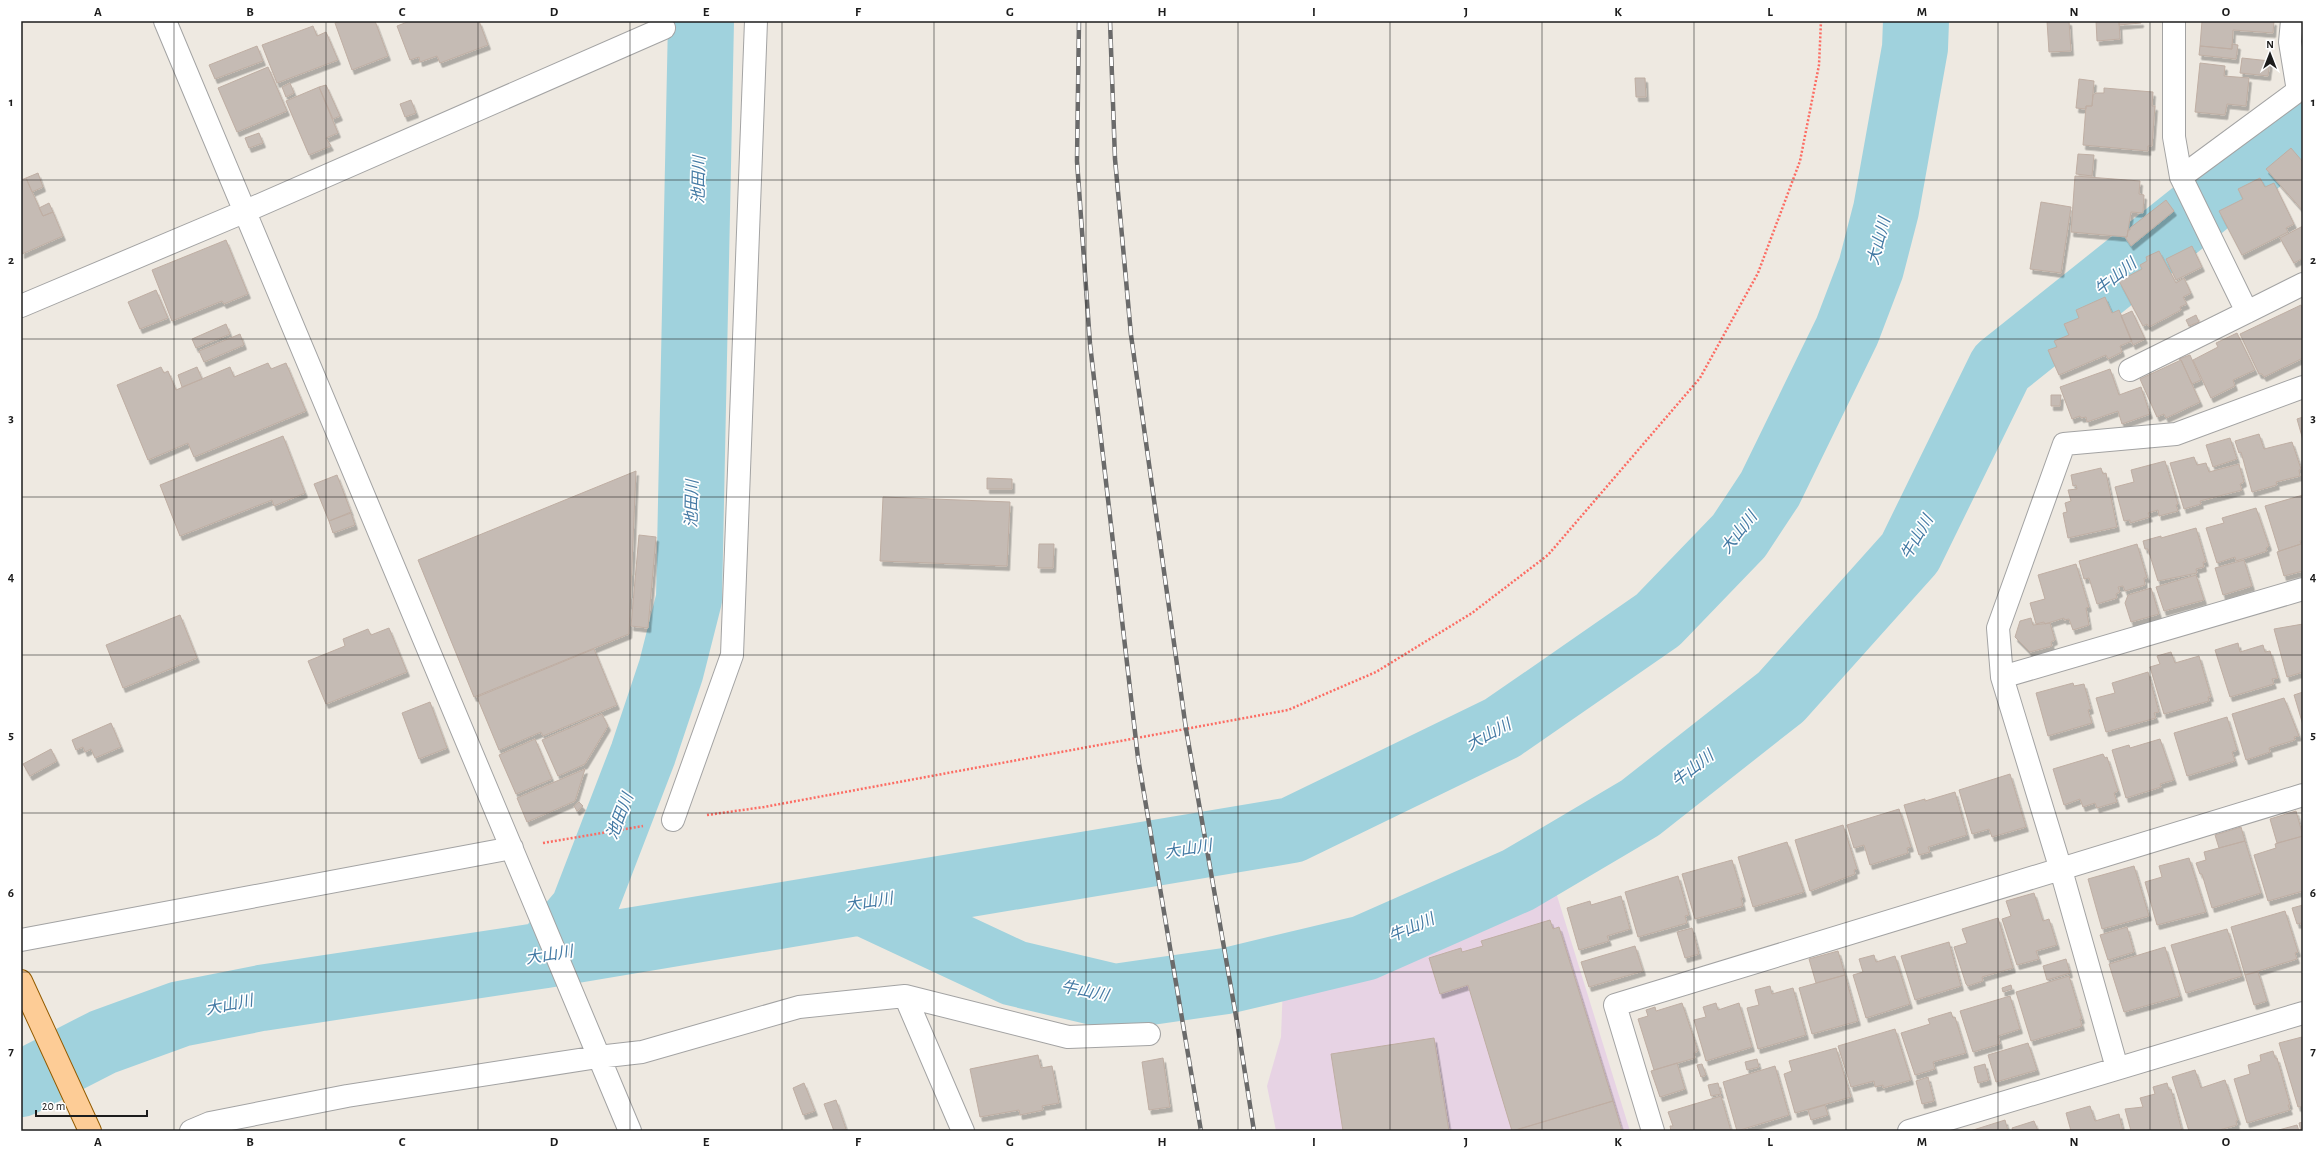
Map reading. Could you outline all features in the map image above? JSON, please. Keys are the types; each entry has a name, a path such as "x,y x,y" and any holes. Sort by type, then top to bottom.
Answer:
{"main road":[{"path":"21,981 90,1131"}],"street":[{"path":"165,21 512,848 527,889 630,1131"},
{"path":"673,820 732,655 756,21"},
{"path":"2174,21 2174,137 2182,179 2247,312"},
{"path":"2182,179 2300,89 2290,42 2292,21"},
{"path":"21,306 246,211 664,28"},
{"path":"2130,370 2303,284"},
{"path":"2117,1068 2061,870 2002,677 1998,628 2064,444 2176,434 2303,387"},
{"path":"2002,677 2303,589"},
{"path":"1653,1131 1615,1005 2303,795"},
{"path":"21,940 512,848"},
{"path":"905,996 963,1131"},
{"path":"191,1131 210,1123 347,1096 598,1057 642,1052 799,1007 905,996 1068,1037 1150,1034"},
{"path":"1909,1131 1932,1128 2117,1068 2303,1013"}],"path":[{"path":"512,848 673,820 764,807 1288,710 1376,672 1472,613 1548,555 1700,378 1758,273 1800,161 1819,64 1821,21"}],"shaded area":[{"path":"1554,886 1630,1131 1276,1131 1267,1086 1281,1037 1283,984 1367,966"}],"building":[{"path":"341,21 375,21 388,56 352,70 335,23"},
{"path":"410,21 479,21 488,45 440,63 437,56 420,62 419,57 410,60 397,26"},
{"path":"2047,21 2069,21 2071,51 2049,52"},
{"path":"2096,21 2119,21 2120,39 2097,41"},
{"path":"2119,21 2141,21 2141,23 2119,25"},
{"path":"2202,21 2274,21 2273,33 2233,30 2232,49 2200,46"},
{"path":"313,26 317,36 326,32 338,60 277,83 262,45"},
{"path":"2232,44 2238,45 2236,59 2199,55 2200,46 2232,49"},
{"path":"257,46 263,61 215,79 209,65"},
{"path":"2242,58 2270,61 2268,76 2240,73"},
{"path":"2200,63 2225,66 2224,76 2249,78 2246,106 2227,104 2225,115 2195,112"},
{"path":"268,67 287,111 237,132 218,88"},
{"path":"1635,78 1645,78 1646,97 1636,97"},
{"path":"2079,79 2094,81 2092,106 2086,106 2086,109 2076,108"},
{"path":"290,83 294,93 286,97 282,87"},
{"path":"326,85 340,116 333,119 319,87"},
{"path":"319,87 338,133 326,138 331,146 309,155 286,101"},
{"path":"2104,88 2153,92 2152,106 2155,106 2152,146 2148,146 2148,151 2083,145 2086,106 2092,106 2093,95 2096,93 2104,93"},
{"path":"411,100 416,113 405,117 400,104"},
{"path":"259,133 263,143 249,148 245,138"},
{"path":"2291,148 2303,162 2303,211 2266,169"},
{"path":"2078,154 2094,155 2092,176 2076,174"},
{"path":"38,173 43,187 32,192 26,178"},
{"path":"2075,176 2140,181 2139,194 2144,195 2143,213 2131,212 2127,237 2071,232"},
{"path":"26,178 43,216 53,212 63,236 22,254 21,180"},
{"path":"2260,178 2265,187 2274,183 2294,224 2286,228 2288,232 2242,255 2219,211 2243,199 2238,189"},
{"path":"2166,200 2174,211 2131,246 2125,237 2127,237 2128,230 2130,230 2130,228"},
{"path":"2041,202 2071,207 2061,273 2030,269"},
{"path":"49,203 53,212 43,216 39,208"},
{"path":"2303,226 2303,258 2294,263 2280,238"},
{"path":"226,240 248,294 224,304 222,301 172,321 152,270"},
{"path":"2192,246 2202,267 2176,280 2166,259"},
{"path":"2159,251 2176,283 2184,278 2191,293 2183,297 2187,304 2180,307 2181,310 2149,327 2147,324 2143,326 2119,281 2142,269 2140,265 2147,261 2146,257"},
{"path":"156,290 168,318 140,329 128,302"},
{"path":"2105,297 2112,313 2119,310 2132,341 2120,346 2122,352 2108,359 2106,355 2059,375 2048,350 2057,347 2054,341 2069,335 2064,324 2079,318 2076,310"},
{"path":"2301,305 2303,309 2303,358 2264,377 2262,374 2259,374 2240,334"},
{"path":"2132,311 2145,339 2133,345 2121,316"},
{"path":"2196,315 2199,322 2189,326 2186,320"},
{"path":"226,324 230,334 196,348 192,339"},
{"path":"2237,333 2255,370 2233,380 2235,386 2211,398 2193,360 2218,347 2216,343"},
{"path":"240,334 244,345 204,362 199,351"},
{"path":"2190,355 2201,380 2192,384 2181,360 2179,359"},
{"path":"2181,360 2200,402 2166,418 2164,414 2157,417 2140,379"},
{"path":"268,363 271,369 286,363 306,411 194,457 188,443 148,460 117,385 161,367 164,373 168,371 176,390 230,367 234,377"},
{"path":"197,367 202,379 182,387 178,375"},
{"path":"2110,369 2119,395 2141,387 2150,414 2122,424 2118,411 2087,422 2086,417 2081,418 2080,416 2072,419 2060,387"},
{"path":"2051,395 2061,395 2060,406 2051,406"},
{"path":"2303,417 2303,440 2297,419"},
{"path":"2259,434 2264,449 2292,442 2301,469 2299,470 2300,476 2276,482 2277,485 2252,492 2241,452 2239,453 2235,441"},
{"path":"283,436 305,493 274,506 272,500 180,536 160,485"},
{"path":"2230,438 2237,459 2213,467 2206,445"},
{"path":"2194,457 2197,465 2206,463 2209,472 2239,464 2244,482 2240,484 2242,490 2200,501 2201,504 2184,509 2170,463"},
{"path":"2165,461 2178,504 2176,505 2178,511 2159,516 2158,510 2148,513 2150,517 2130,523 2130,520 2124,521 2115,487 2134,482 2131,470"},
{"path":"2101,468 2103,474 2106,473 2117,527 2068,538 2063,513 2067,512 2065,503 2071,501 2068,490 2077,489 2076,485 2073,486 2071,475"},
{"path":"636,471 629,634 474,697 418,560"},
{"path":"337,475 351,512 329,521 314,484"},
{"path":"987,478 1012,479 1012,489 987,489"},
{"path":"2303,495 2303,540 2300,541 2301,544 2279,551 2265,506"},
{"path":"883,497 1010,502 1007,566 880,561"},
{"path":"2256,508 2269,546 2266,548 2267,551 2236,561 2235,557 2217,563 2206,528 2224,523 2222,518"},
{"path":"351,513 355,525 333,533 329,521"},
{"path":"2196,528 2206,562 2203,562 2204,567 2196,569 2197,573 2158,581 2148,549 2145,549 2143,541 2161,536 2161,538"},
{"path":"639,535 656,537 648,628 631,626"},
{"path":"1039,544 1054,544 1053,568 1038,568"},
{"path":"2137,544 2147,578 2144,578 2145,585 2125,591 2123,586 2118,587 2120,592 2116,594 2117,598 2097,604 2089,578 2084,579 2079,561"},
{"path":"2303,544 2303,571 2284,576 2277,552"},
{"path":"2244,560 2252,586 2223,595 2215,568"},
{"path":"2076,564 2089,607 2086,608 2089,625 2073,630 2069,619 2064,620 2064,618 2045,624 2044,622 2036,624 2030,603 2045,599 2038,575"},
{"path":"2196,575 2204,600 2164,611 2156,587"},
{"path":"2151,588 2159,614 2131,622 2125,603 2128,595"},
{"path":"180,615 197,658 123,688 106,645"},
{"path":"2031,618 2033,625 2050,623 2055,640 2051,642 2052,646 2030,652 2015,637 2020,621"},
{"path":"2303,624 2303,672 2287,677 2274,629"},
{"path":"389,628 407,672 326,704 308,661 345,646 343,639 368,629 371,635"},
{"path":"2238,643 2240,652 2263,645 2265,652 2270,651 2278,678 2272,679 2274,684 2230,697 2215,650"},
{"path":"594,649 617,705 543,736 541,732 499,750 477,697"},
{"path":"2171,652 2175,663 2199,656 2211,697 2208,697 2209,701 2164,714 2150,667 2160,664 2157,656"},
{"path":"2148,672 2159,712 2154,713 2156,718 2106,732 2096,698 2115,693 2112,683"},
{"path":"2073,683 2074,686 2084,684 2091,709 2088,710 2092,723 2048,736 2036,693"},
{"path":"2303,692 2303,725 2294,695"},
{"path":"2284,698 2299,736 2294,737 2295,740 2269,748 2270,752 2246,760 2232,714"},
{"path":"430,702 447,748 419,759 402,713"},
{"path":"602,714 608,726 585,764 558,776 542,740"},
{"path":"2227,717 2237,750 2232,752 2235,761 2187,776 2174,733"},
{"path":"111,723 121,747 95,758 91,749 85,752 83,747 76,750 72,740"},
{"path":"535,739 552,779 516,794 499,755"},
{"path":"2160,739 2174,780 2160,784 2161,787 2126,798 2112,750 2129,745 2130,748"},
{"path":"51,749 57,761 30,776 23,764"},
{"path":"2103,754 2105,758 2107,757 2118,791 2114,793 2117,802 2097,808 2095,803 2083,807 2080,799 2064,805 2053,769"},
{"path":"585,769 575,801 527,822 517,798"},
{"path":"2010,774 2026,827 1992,837 1989,829 1972,834 1959,790"},
{"path":"1955,792 1967,835 1928,847 1930,852 1919,855 1904,805 1925,799 1925,801"},
{"path":"579,802 583,806 577,811 574,806"},
{"path":"1899,809 1911,847 1907,848 1908,853 1870,865 1864,845 1854,848 1847,825"},
{"path":"2296,811 2303,836 2277,843 2270,819"},
{"path":"1843,825 1857,869 1854,870 1855,874 1810,891 1795,840"},
{"path":"2241,827 2245,841 2219,848 2215,835"},
{"path":"2303,836 2303,891 2268,901 2254,855 2276,848 2275,844"},
{"path":"2245,841 2261,893 2212,908 2202,874 2200,874 2196,863 2206,860 2204,852"},
{"path":"1787,842 1804,892 1753,907 1738,857"},
{"path":"2189,858 2206,912 2157,925 2145,882 2162,877 2159,866"},
{"path":"1732,860 1743,897 1741,898 1743,906 1695,919 1682,874"},
{"path":"2134,866 2149,916 2102,929 2088,879"},
{"path":"1678,876 1689,915 1685,916 1687,923 1638,937 1625,892"},
{"path":"2034,893 2043,921 2049,919 2057,945 2036,951 2039,959 2017,965 2002,919 2011,916 2006,901"},
{"path":"1621,896 1630,929 1607,936 1609,941 1579,950 1567,908 1590,901 1591,905"},
{"path":"2303,905 2303,932 2301,923 2297,924 2292,908"},
{"path":"2285,911 2298,952 2295,953 2297,959 2245,975 2231,927"},
{"path":"1998,918 2013,968 1982,977 1983,981 1968,986 1966,984 1954,947 1967,943 1962,929"},
{"path":"1550,920 1553,929 1559,927 1613,1101 1512,1131 1468,985 1440,994 1429,958 1461,948 1462,952 1483,946 1481,941"},
{"path":"2127,927 2134,952 2108,960 2100,935"},
{"path":"1692,928 1699,954 1685,958 1677,932"},
{"path":"2227,929 2242,976 2186,993 2171,945"},
{"path":"1949,942 1961,986 1915,1000 1901,956"},
{"path":"1635,946 1643,971 1589,987 1581,962"},
{"path":"2165,947 2180,996 2124,1012 2109,964"},
{"path":"1838,951 1845,975 1816,983 1809,959"},
{"path":"1874,955 1876,962 1895,956 1910,1004 1866,1018 1853,975 1863,972 1859,959"},
{"path":"2066,959 2070,973 2047,980 2043,966"},
{"path":"2258,972 2267,1001 2254,1005 2245,975"},
{"path":"1845,975 1858,1021 1812,1034 1799,988"},
{"path":"2069,976 2082,1019 2080,1019 2082,1026 2031,1041 2016,992"},
{"path":"2011,985 2012,989 2003,992 2002,988"},
{"path":"1770,986 1772,994 1793,988 1806,1035 1758,1049 1747,1008 1759,1005 1755,990"},
{"path":"2010,996 2020,1029 1998,1036 2000,1044 1973,1052 1960,1011"},
{"path":"1682,1003 1698,1051 1694,1053 1695,1058 1654,1070 1638,1019 1648,1016 1646,1010 1655,1007 1656,1011"},
{"path":"1716,1003 1718,1010 1739,1003 1752,1047 1706,1061 1694,1020 1706,1017 1703,1007"},
{"path":"1951,1012 1953,1018 1955,1017 1966,1053 1933,1062 1935,1069 1915,1075 1901,1033 1930,1024 1928,1019"},
{"path":"1895,1029 1911,1080 1883,1088 1883,1085 1875,1087 1874,1081 1851,1087 1838,1046"},
{"path":"2302,1037 2303,1106 2298,1107 2279,1043"},
{"path":"1434,1038 1449,1131 1343,1131 1331,1054"},
{"path":"2028,1043 2037,1070 1996,1082 1988,1055"},
{"path":"1836,1048 1851,1097 1795,1113 1784,1074 1792,1071 1789,1061"},
{"path":"2273,1051 2275,1058 2277,1058 2290,1105 2288,1105 2290,1110 2247,1123 2234,1079 2250,1074 2248,1065 2261,1061 2260,1055"},
{"path":"1038,1055 1041,1068 1052,1066 1059,1103 1042,1106 1043,1110 1020,1115 1019,1110 980,1117 970,1069"},
{"path":"1163,1058 1170,1107 1149,1110 1142,1062"},
{"path":"1757,1059 1759,1067 1747,1070 1745,1062"},
{"path":"1677,1063 1685,1089 1660,1097 1651,1071"},
{"path":"1702,1064 1706,1075 1701,1077 1697,1065"},
{"path":"1985,1064 1989,1080 1978,1083 1974,1067"},
{"path":"1775,1066 1789,1115 1737,1131 1723,1082"},
{"path":"2195,1070 2201,1088 2225,1080 2238,1120 2236,1121 2237,1125 2216,1131 2189,1131 2172,1077"},
{"path":"1928,1077 1934,1101 1922,1104 1916,1081"},
{"path":"804,1083 815,1111 803,1115 793,1088"},
{"path":"1718,1083 1721,1094 1711,1096 1708,1085"},
{"path":"2167,1083 2169,1090 2171,1089 2182,1131 2131,1131 2125,1109 2143,1107 2140,1098 2155,1094 2153,1087"},
{"path":"1721,1096 1731,1131 1671,1131 1670,1126 1673,1126 1668,1112"},
{"path":"836,1100 846,1129 841,1131 834,1131 824,1104"},
{"path":"1613,1101 1622,1131 1513,1131"},
{"path":"1825,1105 1828,1115 1811,1120 1808,1110"},
{"path":"2090,1106 2095,1121 2119,1114 2123,1131 2071,1131 2066,1113"},
{"path":"2005,1120 2008,1131 1970,1131"},
{"path":"2034,1121 2038,1131 2013,1131 2012,1128"},
{"path":"2303,1122 2303,1131 2301,1131 2299,1123"},
{"path":"2297,1125 2299,1131 2275,1131"}],"waterway":[{"name":"池田川","path":"545,955 583,910 643,754 671,670 689,599 701,21"},
{"name":"大山川","path":"21,1084 103,1042 180,1014 261,998 545,955 1292,830 1502,728 1658,620 1739,536 1770,489 1847,331 1871,268 1886,210 1915,48 1916,21"},
{"name":"牛山川","path":"862,902 1014,973 1115,997 1226,981 1364,948 1518,880 1640,808 1781,697 1910,553 2001,367 2303,126"}],"railway":[{"path":"1079,21 1077,161 1090,344 1138,758 1201,1131"},
{"path":"1110,21 1115,159 1131,335 1186,729 1238,1028 1254,1131"}]}
